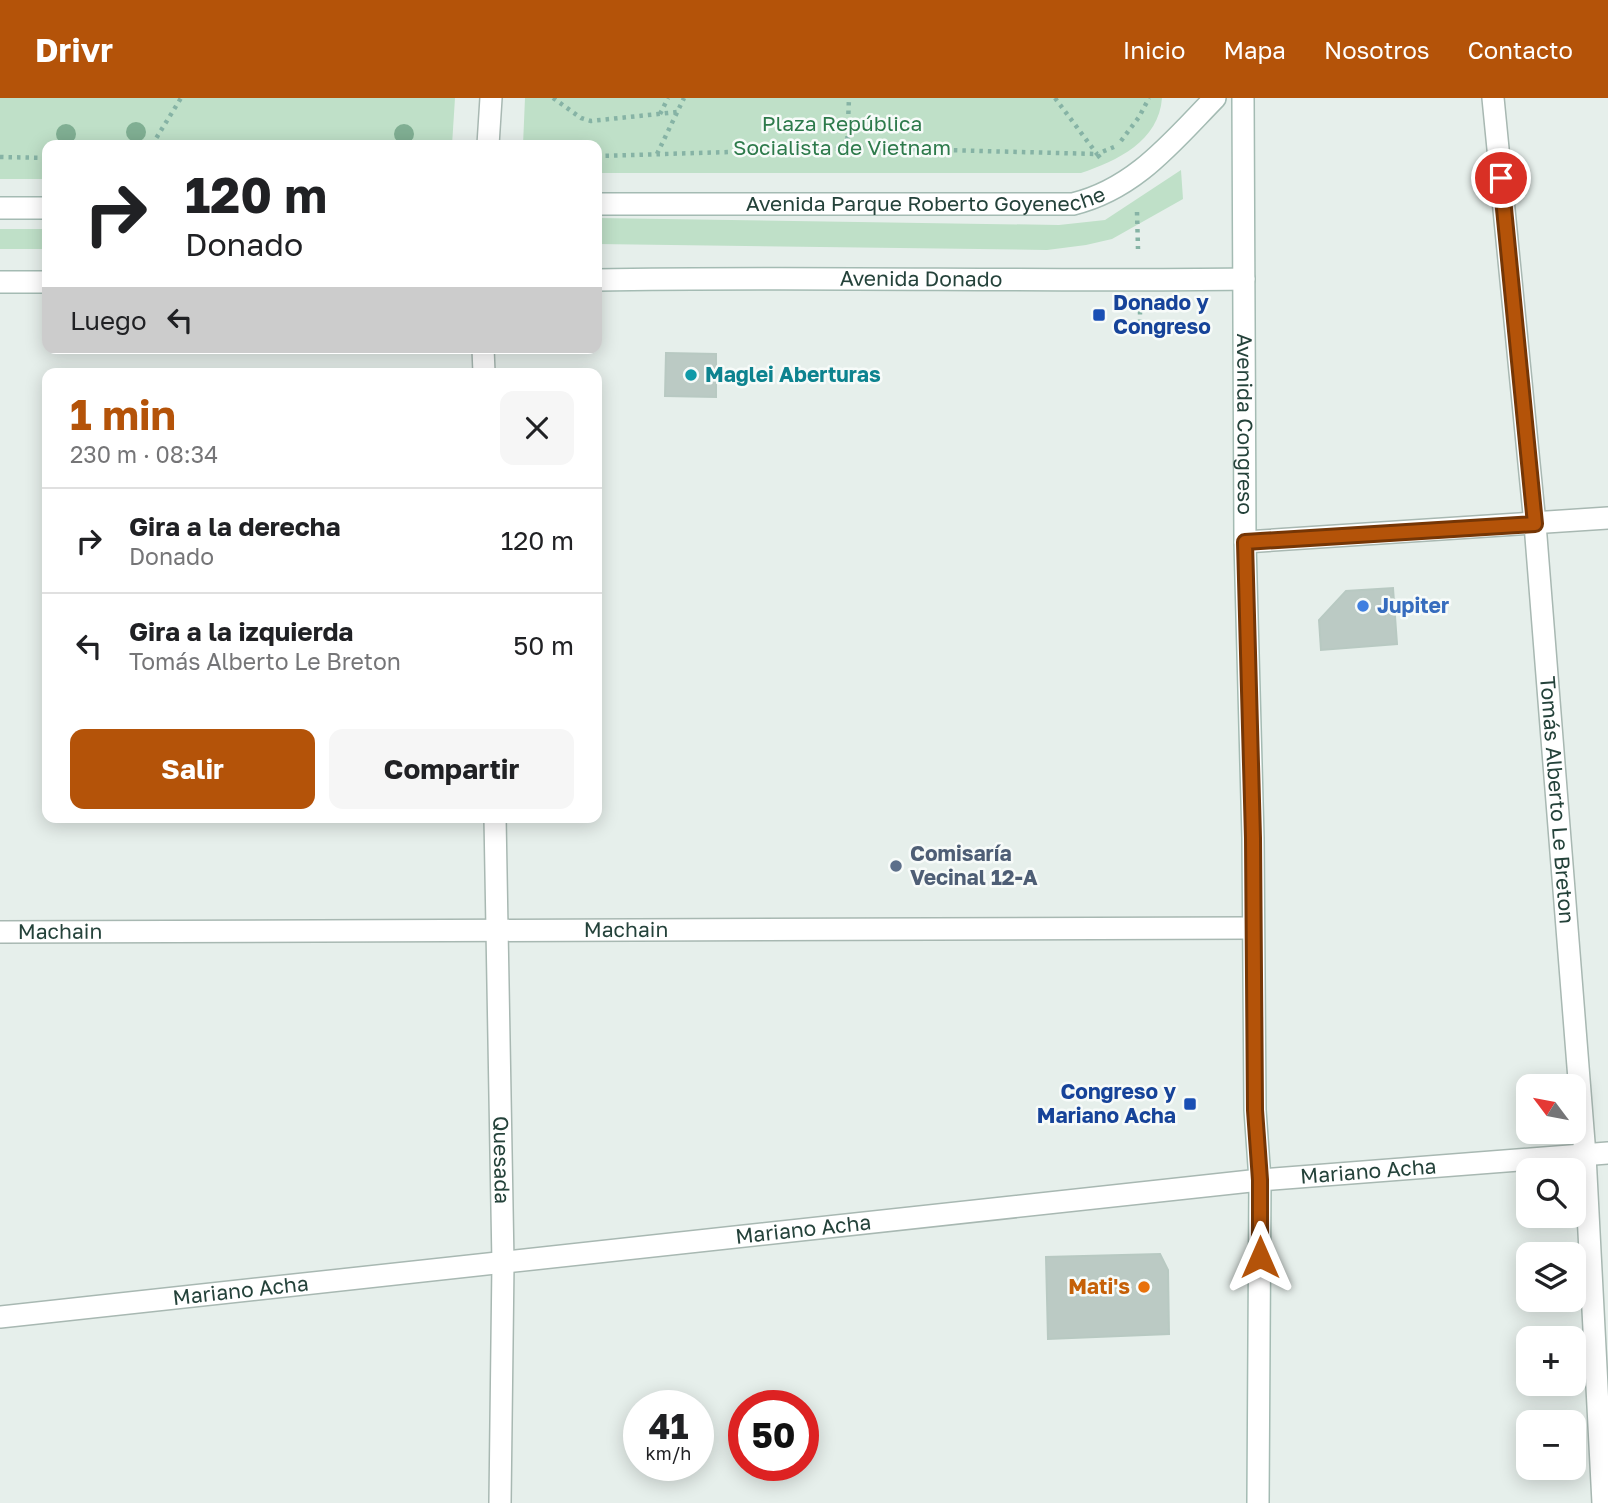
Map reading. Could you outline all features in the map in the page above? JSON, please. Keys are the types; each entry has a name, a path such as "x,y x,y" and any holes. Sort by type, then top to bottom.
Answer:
{"street":[{"path":"488,140 491,98"},
{"name":"Avenida Parque Roberto Goyeneche","path":"602,204 1073,204 1095,198 1146,168 1215,98"},
{"name":"Avenida Congreso","path":"1243,98 1245,542 1255,1110 1260,1180 1258,1503"},
{"name":"Tomás Alberto Le Breton","path":"1493,98 1535,524 1585,1154 1603,1503"},
{"path":"0,208 42,208"},
{"name":"Avenida Donado","path":"602,280 1244,279"},
{"path":"0,282 42,282"},
{"path":"1245,542 1608,518"},
{"name":"Quesada","path":"495,823 503,1263 500,1503"},
{"name":"Machain","path":"0,932 1253,928"},
{"name":"Mariano Acha","path":"0,1317 1260,1180 1608,1153"}],"path":[{"path":"155,140 181,98"},
{"path":"553,98 591,121 677,112"},
{"path":"660,114 668,98"},
{"path":"657,154 684,98"},
{"path":"847,148 849,98"},
{"path":"1055,98 1097,154 1113,148 1123,139 1149,98"},
{"path":"0,158 42,158"}],"green space":[{"path":"0,98 455,98 452,140 42,140 42,179 0,179"},
{"name":"Plaza República Socialista de Vietnam","path":"525,98 1162,98 1159,113 1145,137 1122,155 1081,173 602,173 602,140 523,140"},
{"path":"1181,170 1183,199 1112,239 1047,250 602,244 602,218 1059,225 1105,220"},
{"path":"0,229 42,229 42,249 0,249"}],"building":[{"name":"Maglei Aberturas","path":"666,353 716,354 716,397 665,396"},
{"name":"Jupiter","path":"1393,588 1397,644 1321,650 1319,620 1346,591"},
{"path":"1160,1254 1168,1270 1169,1334 1048,1339 1046,1257"}],"place":[{"name":"Donado y Congreso","path":"1099,315"},
{"name":"Maglei Aberturas","path":"691,375"},
{"name":"Jupiter","path":"1363,606"},
{"name":"Comisaría Vecinal 12-A","path":"896,866"},
{"name":"Congreso y Mariano Acha","path":"1190,1104"},
{"name":"Mati's","path":"1144,1287"}],"route":[{"path":"1260,1257 1245,542 1535,524 1501,178"}]}
